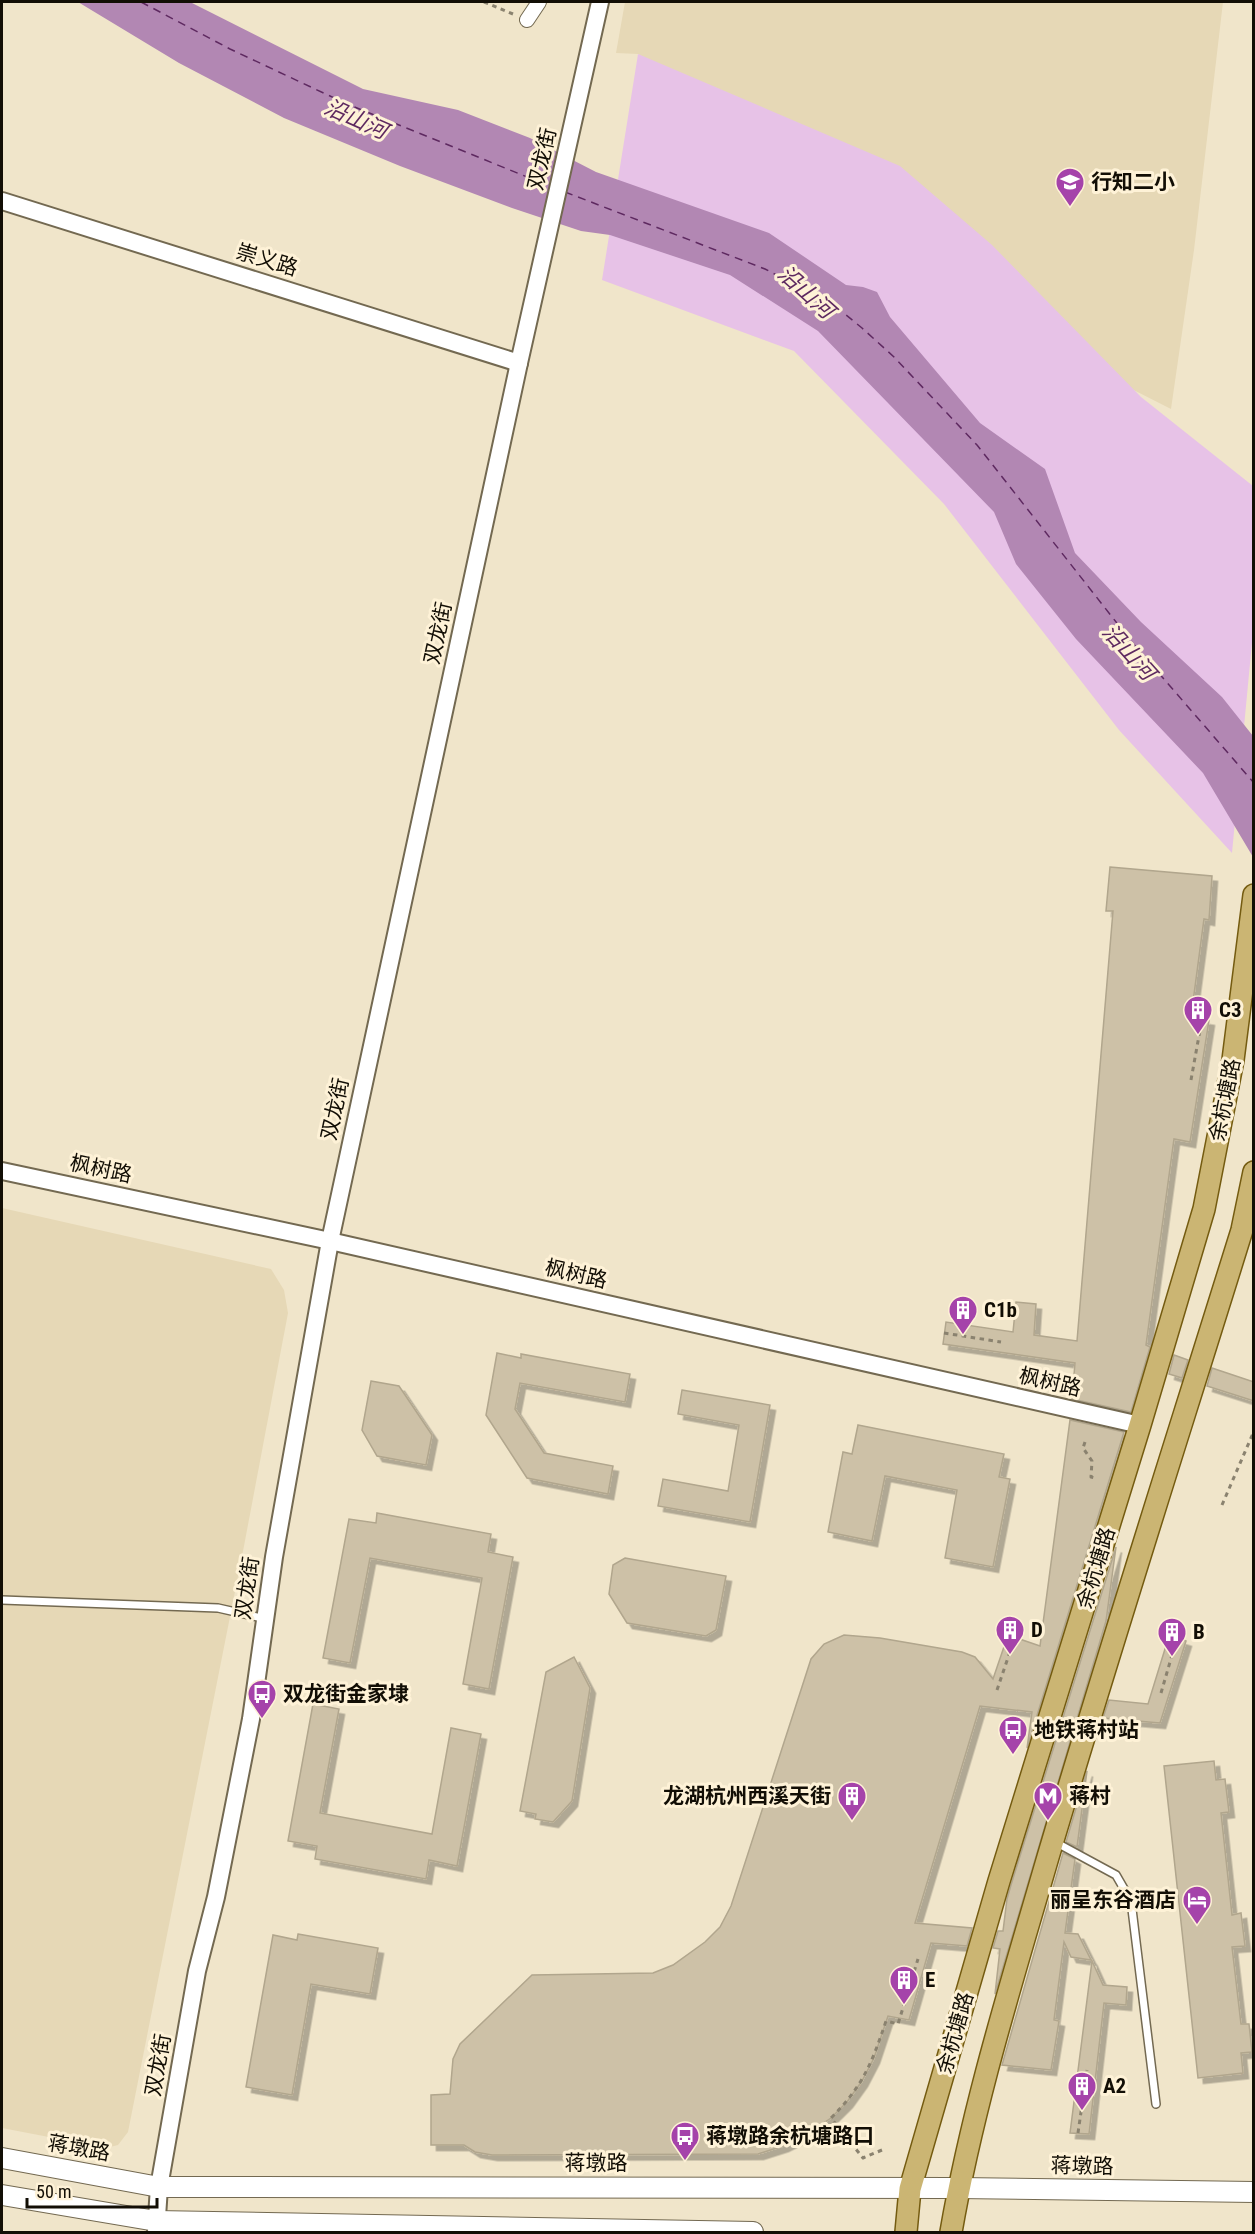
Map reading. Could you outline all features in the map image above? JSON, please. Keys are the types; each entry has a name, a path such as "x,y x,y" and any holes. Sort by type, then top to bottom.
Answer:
{"main road":[{"name":"余杭塘路","path":"906,2232 910,2188 999,1881 1140,1425 1204,1209 1233,1060 1253,905"},
{"name":"余杭塘路","path":"951,2232 958,2188 1006,2001 1053,1841 1242,1230 1254,1172"},
{"name":"蒋墩路","path":"2,2158 159,2187 958,2188 1254,2192"},
{"path":"2,2195 156,2227 753,2232"}],"street":[{"path":"527,20 539,2"},
{"name":"双龙街","path":"156,2227 159,2187 197,1971 216,1897 251,1719 276,1547 330,1241 519,363 600,2"},
{"name":"崇义路","path":"2,201 519,363"},
{"name":"枫树路","path":"2,1171 330,1241 1140,1425"}],"lane":[{"path":"2,1600 218,1608 266,1619"},
{"path":"1053,1841 1116,1875 1131,1901 1156,2104"}],"path":[{"path":"484,2 527,20"},
{"path":"1191,1080 1202,1019"},
{"path":"944,1333 1001,1342"},
{"path":"1222,1505 1254,1431"},
{"path":"1085,1442 1083,1448 1092,1461 1091,1477 1095,1478"},
{"path":"997,1690 1015,1637"},
{"path":"1161,1694 1177,1638"},
{"path":"882,2150 862,2158 831,2118 862,2081 874,2058 886,2021 898,2024 918,1959"},
{"path":"1078,2133 1087,2070"}],"shaded area":[{"name":"行知二小","path":"625,2 1223,2 1194,250 1171,409 1106,376 638,54 616,53"},
{"path":"638,54 900,166 992,245 1141,397 1253,486 1253,632 1232,853 1119,730 944,504 794,351 602,280"},
{"path":"2,1208 271,1269 284,1290 288,1313 128,2132 118,2145 106,2148 2,2128"}],"water":[{"name":"沿山河","path":"78,2 190,2 363,89 458,110 530,138 596,172 769,233 846,285 877,292 890,317 980,423 1045,469 1075,553 1141,622 1222,697 1253,736 1253,857 1203,773 1076,639 1016,564 994,512 818,331 730,275 610,235 581,231 512,208 400,166 284,118 179,63"}],"building":[{"path":"1110,867 1212,876 1209,920 1204,919 1191,1017 1209,1020 1190,1142 1174,1139 1146,1345 1150,1347 1131,1412 1072,1399 1075,1363 943,1344 946,1322 1013,1332 1016,1302 1036,1304 1034,1335 1077,1341 1113,911 1106,911"},
{"path":"497,1353 521,1358 521,1354 630,1374 625,1402 520,1383 515,1409 544,1453 613,1466 608,1494 527,1478 486,1415"},
{"path":"1174,1355 1188,1360 1182,1378 1169,1374"},
{"path":"1212,1368 1254,1382 1254,1401 1207,1386"},
{"path":"371,1381 399,1386 432,1435 426,1465 377,1456 362,1430"},
{"path":"682,1390 770,1405 750,1522 658,1506 663,1479 728,1491 739,1425 678,1414"},
{"name":"龙湖杭州西溪天街","path":"1070,1420 1124,1432 1027,1748 1032,1712 980,1706 915,1923 972,1928 967,1946 931,1943 909,2020 888,2016 874,2058 862,2081 847,2102 831,2118 807,2134 783,2146 758,2154 492,2155 475,2152 464,2145 431,2145 431,2095 450,2094 453,2059 460,2044 532,1975 653,1973 673,1965 705,1942 720,1927 731,1906 811,1659 824,1644 844,1635 880,1638 962,1652 975,1657 993,1679 1008,1635 1040,1646"},
{"path":"858,1425 1004,1454 999,1477 1010,1479 993,1567 945,1558 957,1490 885,1476 872,1541 828,1532 843,1452 852,1454"},
{"path":"377,1513 491,1534 488,1552 513,1557 489,1689 463,1684 482,1578 370,1558 350,1663 323,1658 349,1519 376,1523"},
{"path":"1116,1547 1106,1621 995,1994 1000,1949 993,1948 998,1931 1003,1931 1011,1885"},
{"path":"625,1558 726,1576 716,1630 706,1636 627,1623 609,1594 613,1565"},
{"path":"1169,1636 1186,1641 1160,1723 1103,1718 1109,1700 1148,1704"},
{"path":"574,1657 590,1688 572,1801 553,1822 535,1819 536,1814 520,1811 546,1672"},
{"path":"313,1704 339,1709 320,1813 432,1834 451,1728 481,1734 457,1866 429,1860 426,1879 315,1859 317,1846 288,1841"},
{"path":"1214,1761 1216,1780 1225,1779 1229,1812 1221,1813 1232,1915 1241,1913 1245,1946 1232,1947 1241,2024 1249,2024 1252,2052 1241,2053 1243,2073 1198,2078 1164,1766"},
{"path":"1087,1771 1077,1847 1066,1842"},
{"path":"1063,1853 1075,1859 1065,1933 1078,1934 1091,1960 1071,1957 1064,1942 1054,2020 1059,2021 1051,2070 1002,2065"},
{"path":"298,1934 378,1948 370,1994 311,1984 292,2095 246,2087 273,1935 297,1940"},
{"path":"1092,1961 1103,1985 1127,1987 1126,2005 1104,2003 1089,2134 1070,2133"}],"ferry route":[{"path":"141,2 230,49 347,104 552,187"},
{"path":"565,192 765,269 834,305 862,328 894,357 977,445 1131,641 1254,783"}],"place":[{"name":"行知二小","path":"1070,208"},
{"name":"C3","path":"1198,1036"},
{"name":"C1b","path":"963,1336"},
{"name":"D","path":"1010,1656"},
{"name":"B","path":"1172,1658"},
{"name":"双龙街金家埭","path":"262,1720"},
{"name":"地铁蒋村站","path":"1013,1756"},
{"name":"龙湖杭州西溪天街","path":"852,1822"},
{"name":"蒋村","path":"1048,1822"},
{"name":"丽呈东谷酒店","path":"1197,1926"},
{"name":"E","path":"904,2006"},
{"name":"A2","path":"1082,2112"},
{"name":"蒋墩路余杭塘路口","path":"685,2162"}]}
